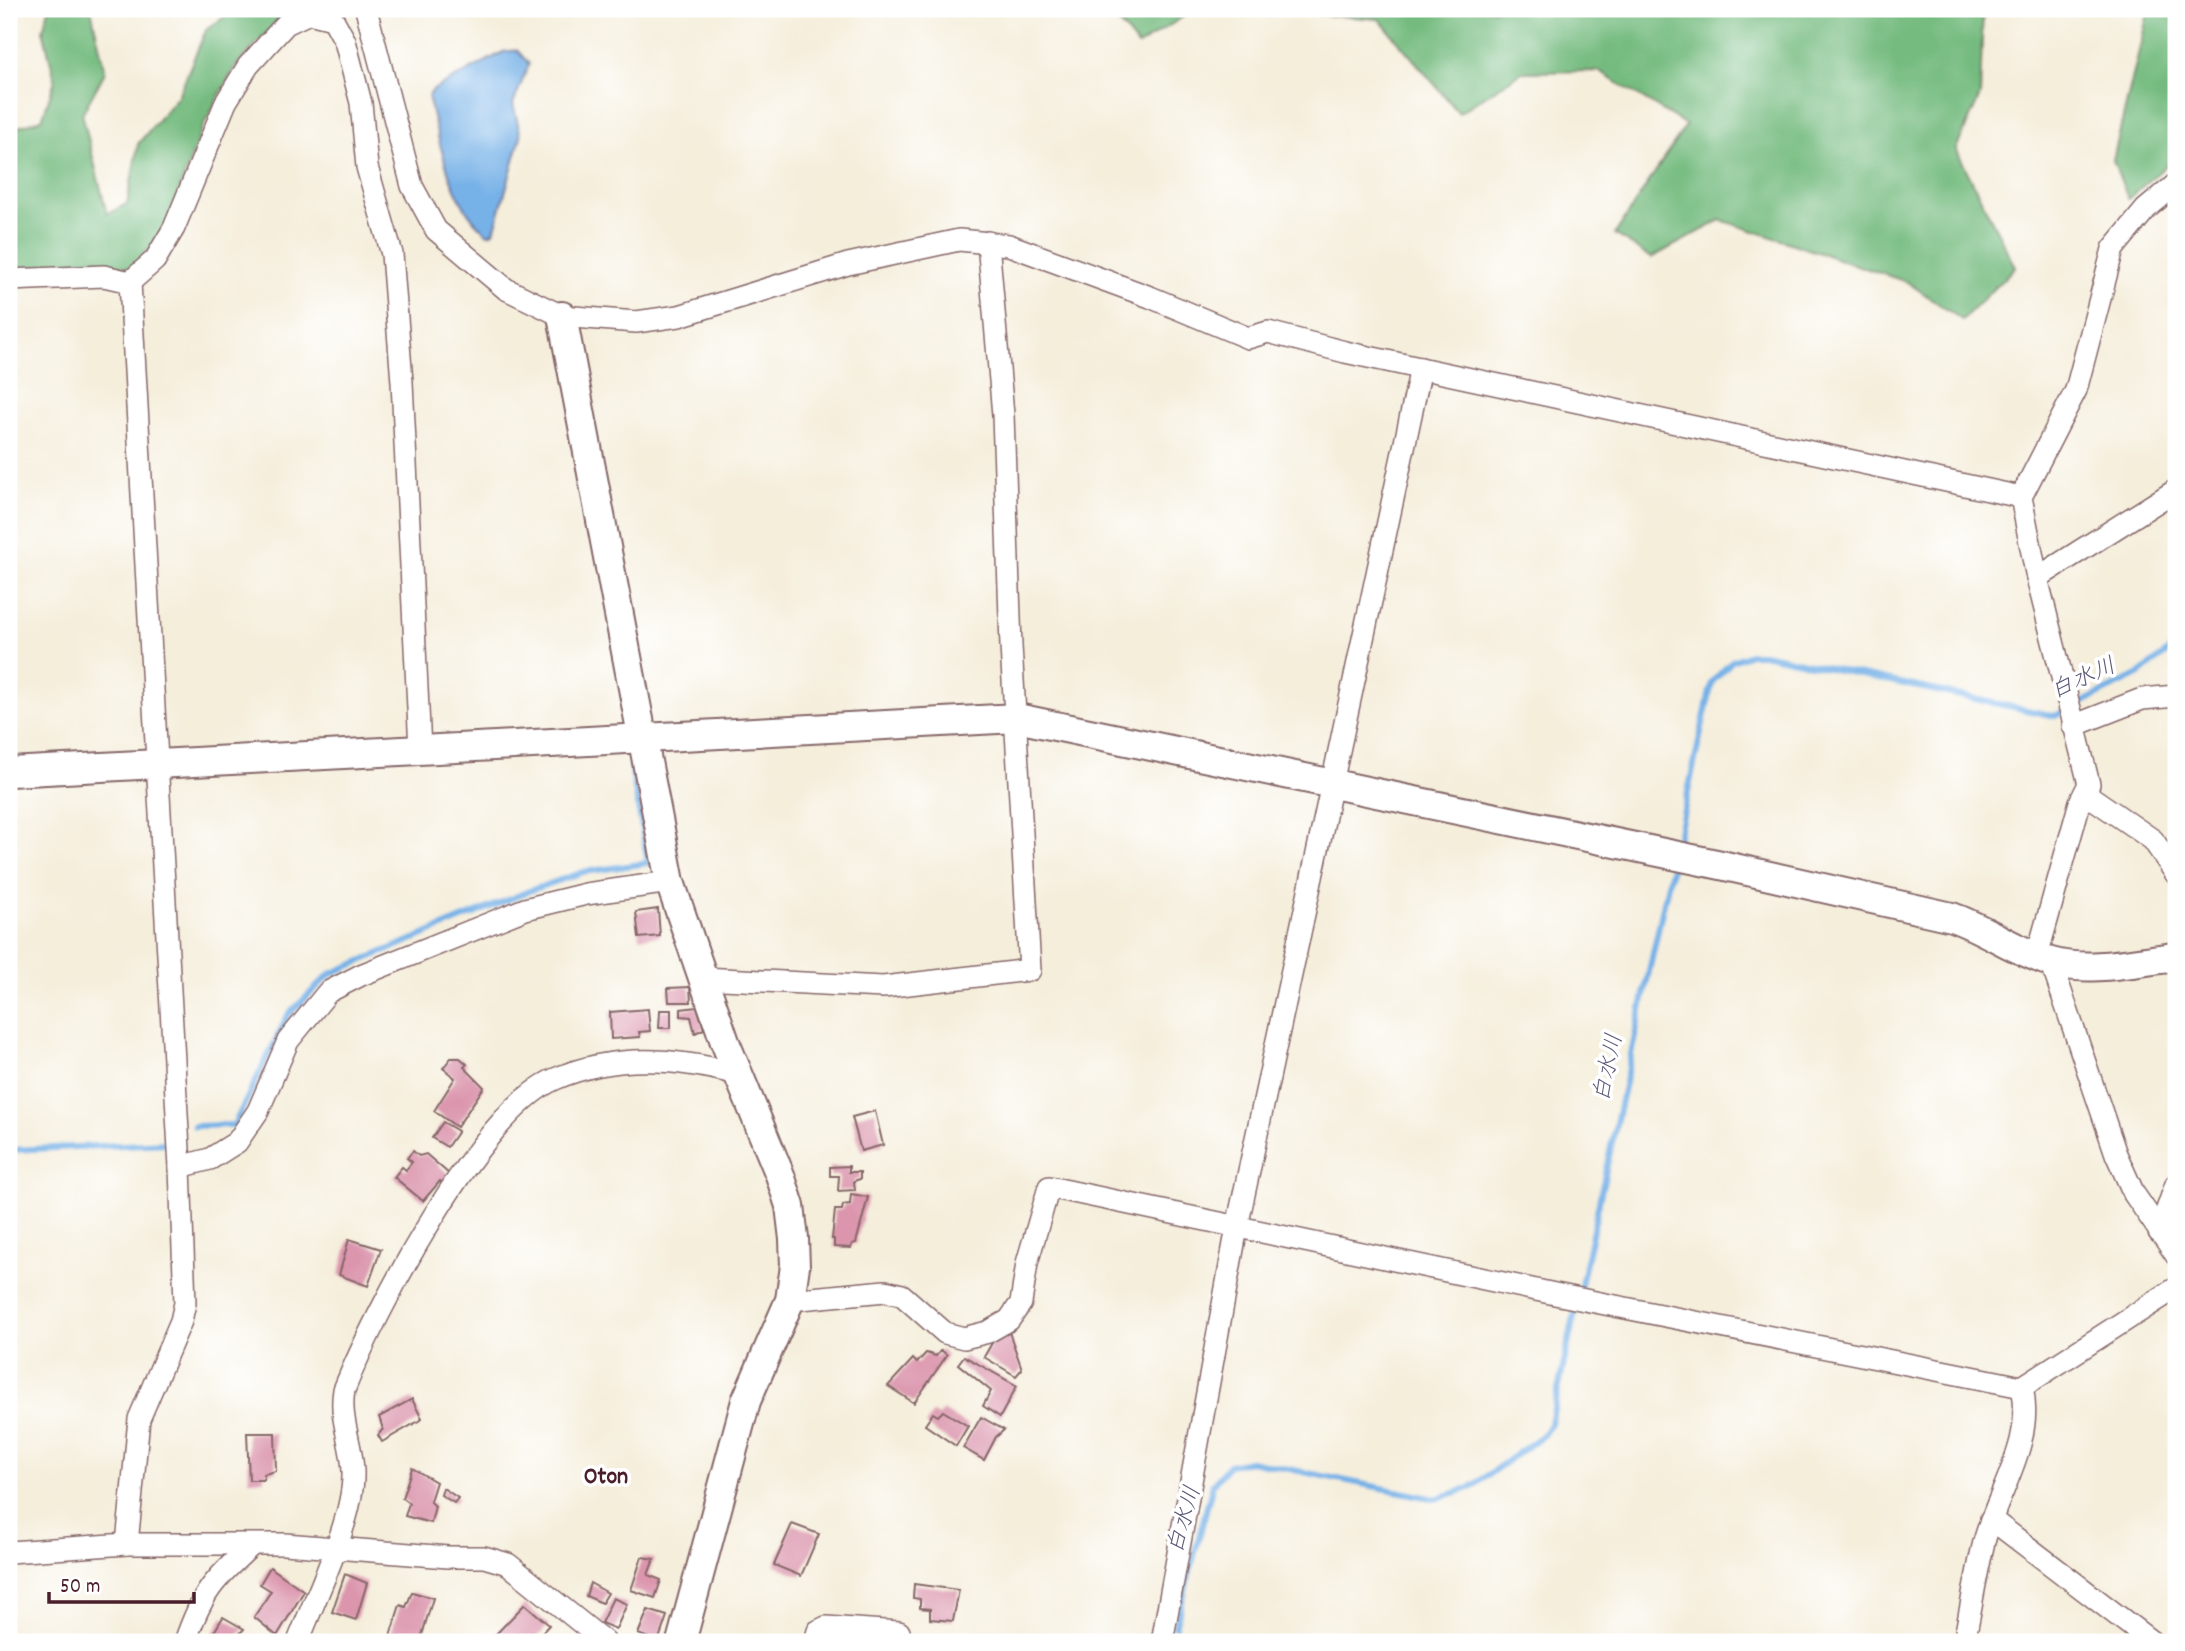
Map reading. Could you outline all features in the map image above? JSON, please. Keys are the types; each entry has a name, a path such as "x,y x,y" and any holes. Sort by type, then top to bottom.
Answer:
{"street":[{"path":"366,9 412,186 436,230 506,289 562,316 636,322 679,316 848,264 959,240 988,242 1009,245 1248,338 1269,332 1345,352 2021,497"},
{"path":"130,282 155,260 174,228 226,102 248,66 286,24 310,13 333,19 345,41 361,103 367,167 392,254 402,382 421,749"},
{"path":"2176,184 2146,209 2113,249 2076,390 2021,497 2036,578 2089,785 2044,959 2116,1154 2134,1194 2176,1255"},
{"path":"703,978 883,987 1030,970 1011,646 1003,415 988,242"},
{"path":"9,281 104,276 130,282"},
{"path":"127,1544 139,1419 181,1321 185,1303 180,1167 130,282"},
{"path":"562,316 670,882 737,1074 768,1143 790,1206 794,1266 790,1300 746,1401 681,1642"},
{"path":"1162,1642 1237,1227 1421,368"},
{"path":"2036,578 2176,490"},
{"path":"2073,726 2142,699 2176,696"},
{"path":"9,772 1017,718 1952,917 1976,925 2044,959 2093,966 2176,957"},
{"path":"2085,793 2153,839 2176,874"},
{"path":"180,1167 210,1158 237,1142 258,1111 288,1041 328,992 361,975 525,909 586,894 670,882"},
{"path":"298,1642 335,1546 353,1471 341,1404 348,1381 427,1223 501,1125 527,1097 554,1079 617,1062 690,1062 737,1074"},
{"path":"2159,1232 2176,1184"},
{"path":"790,1300 885,1291 902,1296 945,1333 964,1338 988,1332 1009,1320 1021,1303 1027,1263 1049,1187 2022,1387 2176,1288"},
{"path":"1964,1642 1991,1520 2022,1436 2027,1410 2022,1387"},
{"path":"1991,1520 2152,1642"},
{"path":"9,1552 127,1544 252,1545 335,1546 448,1557 484,1557 508,1564 605,1642"},
{"path":"185,1642 204,1592 217,1576 252,1545"},
{"path":"815,1642 818,1632 826,1627 900,1632"}],"green space":[{"path":"49,9 91,9 105,72 82,114 107,214 127,204 138,144 178,96 206,30 236,9 304,9 285,13 235,67 203,126 162,236 131,267 47,265 9,270 9,130 42,119 55,80 43,30"},
{"path":"1107,9 1195,9 1138,46"},
{"path":"1248,9 1983,9 1980,96 1956,149 2015,267 1962,320 1907,282 1721,220 1651,258 1615,234 1686,125 1598,71 1522,72 1459,113 1379,19"},
{"path":"2149,9 2176,9 2176,157 2128,199 2113,160"}],"water":[{"path":"517,50 529,64 513,104 521,136 494,232 488,234 464,207 455,189 428,96 433,90 503,52"}],"building":[{"path":"658,909 660,936 639,938 636,912"},
{"path":"690,987 691,1002 669,1002 668,988"},
{"path":"697,1007 704,1029 695,1033 691,1017 681,1016 681,1009"},
{"path":"648,1009 650,1031 639,1032 640,1037 611,1039 610,1012"},
{"path":"660,1010 671,1010 671,1028 659,1028"},
{"path":"451,1058 460,1058 467,1064 464,1067 484,1087 457,1127 434,1111 455,1078 443,1068"},
{"path":"875,1111 883,1145 861,1151 852,1117"},
{"path":"443,1122 458,1131 447,1147 432,1138"},
{"path":"413,1151 419,1156 426,1154 450,1175 443,1184 440,1181 423,1201 394,1177 402,1167 406,1170 412,1162 407,1158"},
{"path":"849,1166 849,1172 860,1172 860,1179 854,1181 855,1190 838,1191 839,1176 830,1176 830,1167"},
{"path":"851,1194 868,1197 856,1243 852,1244 851,1248 834,1247 832,1239 835,1210 842,1210 843,1205 850,1204"},
{"path":"349,1239 381,1249 368,1286 339,1275"},
{"path":"1009,1332 1022,1369 1016,1376 984,1357 993,1341"},
{"path":"941,1350 947,1355 914,1403 888,1386 913,1359 917,1363 926,1353 936,1356"},
{"path":"964,1356 1017,1386 1000,1417 983,1406 991,1391 958,1364"},
{"path":"412,1399 422,1419 382,1442 378,1435 383,1429 379,1417"},
{"path":"943,1411 968,1426 956,1446 925,1425 933,1413 938,1416"},
{"path":"981,1417 1004,1430 996,1437 984,1460 963,1448"},
{"path":"247,1433 275,1433 276,1471 264,1474 264,1480 249,1480"},
{"path":"412,1468 436,1482 430,1501 435,1506 431,1523 405,1516 409,1503 402,1498"},
{"path":"443,1488 458,1498 454,1503 441,1495"},
{"path":"792,1524 819,1534 801,1576 774,1565"},
{"path":"642,1557 654,1559 648,1575 661,1580 655,1598 631,1590"},
{"path":"270,1567 304,1591 277,1636 254,1617 271,1591 260,1584"},
{"path":"345,1574 367,1583 356,1620 332,1612"},
{"path":"590,1583 608,1593 602,1603 586,1596"},
{"path":"914,1584 959,1590 953,1621 930,1619 930,1609 920,1608 920,1599 913,1598"},
{"path":"412,1592 433,1598 420,1642 390,1636 400,1605 406,1607"},
{"path":"613,1598 627,1604 616,1629 601,1623"},
{"path":"525,1604 549,1625 533,1642 495,1642 499,1637 496,1634"},
{"path":"648,1610 667,1616 658,1642 647,1642 649,1638 638,1634"},
{"path":"223,1617 244,1629 232,1642 220,1642 211,1637"}],"waterway":[{"name":"白水川","path":"1676,847 1712,682 1732,661 1750,654 1763,654 2055,716 2140,674 2176,645"},
{"path":"194,1126 234,1125 288,1015 330,974 529,891 583,872 648,863 631,765"},
{"name":"白水川","path":"1175,1627 1213,1484 1229,1465 1250,1461 1435,1499 1470,1488 1543,1435 1551,1423 1673,861"},
{"path":"9,1150 168,1143"}],"district":[{"name":"Oton","path":"606,1478"}]}
